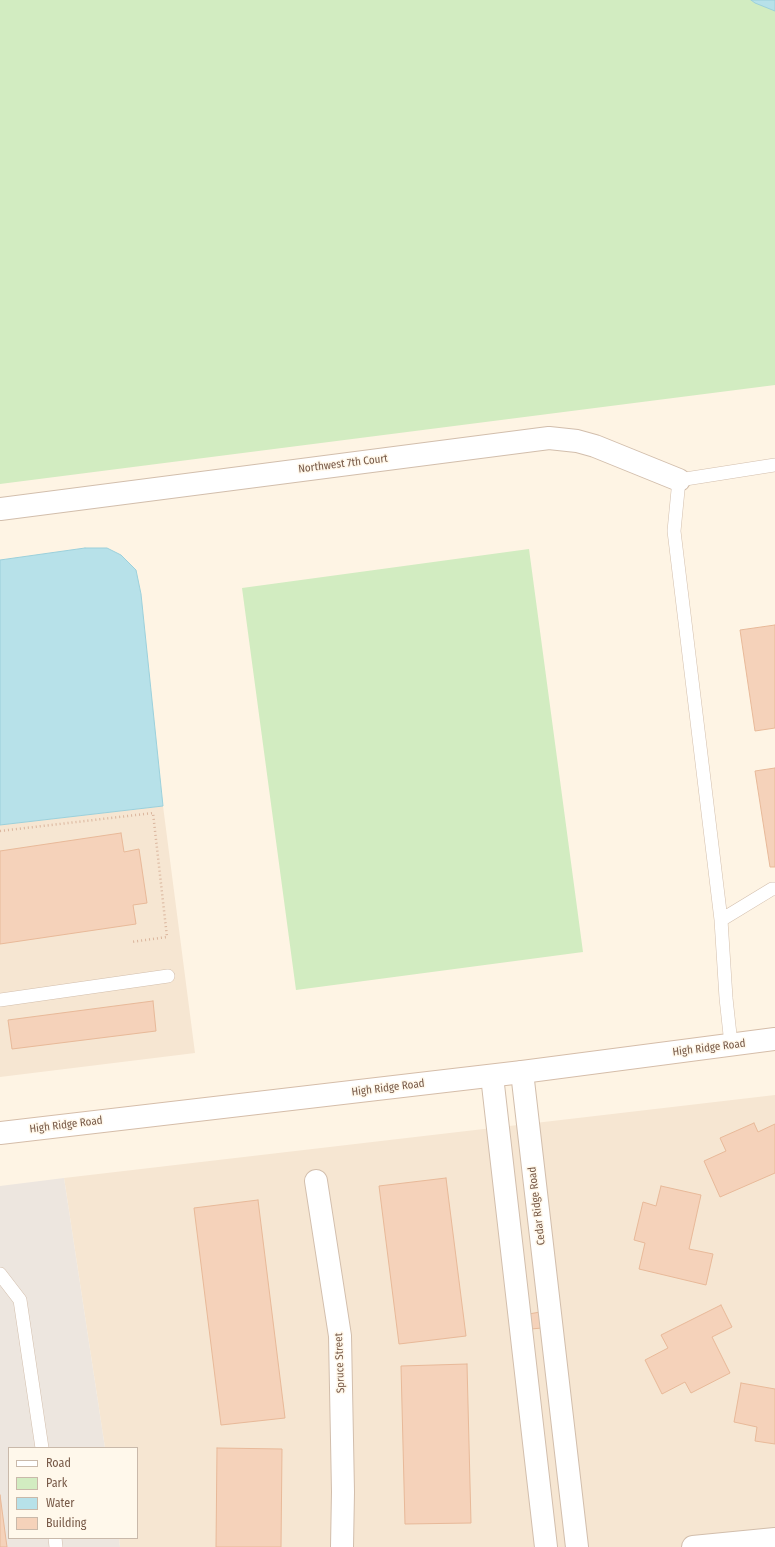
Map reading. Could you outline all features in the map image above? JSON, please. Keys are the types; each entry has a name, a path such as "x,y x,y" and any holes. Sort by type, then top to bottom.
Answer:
{"street":[{"name":"Northwest 7th Court","path":"0,509 549,438 563,438 595,446 679,480"},
{"name":"High Ridge Road","path":"0,1133 492,1076 775,1039"},
{"name":"Cedar Ridge Road","path":"522,1072 577,1547"},
{"path":"492,1076 546,1547"},
{"name":"Spruce Street","path":"316,1181 340,1336 343,1492 342,1547"},
{"path":"522,1342 553,1339"},
{"path":"692,1547 775,1539"}],"lane":[{"path":"731,1044 726,998 721,920 674,531 679,480 775,465"},
{"path":"721,920 772,889 775,889"},
{"path":"0,1000 168,976"},
{"path":"0,1274 20,1300 42,1447"}],"path":[{"path":"0,830 152,813 167,937 131,942"}],"shaded area":[{"path":"163,806 195,1053 0,1077 0,825"},
{"path":"775,1095 775,1547 120,1547 119,1539 138,1539 138,1447 105,1447 64,1178"},
{"path":"64,1178 105,1447 8,1447 8,1539 119,1539 120,1547 0,1547 0,1186"}],"green space":[{"path":"0,0 751,0 775,11 775,385 0,484"},
{"path":"529,549 583,952 296,990 242,588"}],"water":[{"path":"751,0 775,0 775,11 755,3"},
{"path":"85,548 107,548 121,555 136,570 141,594 163,806 0,825 0,560"}],"building":[{"path":"775,625 775,728 755,731 740,630"},
{"path":"775,768 775,867 770,867 755,771"},
{"path":"121,833 124,852 139,849 147,903 133,905 136,924 0,944 0,851"},
{"path":"153,1001 156,1031 12,1049 8,1020"},
{"path":"754,1123 758,1132 775,1124 775,1173 720,1197 704,1161 726,1151 720,1138"},
{"path":"446,1178 466,1336 399,1344 379,1186"},
{"path":"661,1186 701,1195 689,1249 713,1254 706,1285 639,1269 645,1243 634,1240 643,1202 656,1206"},
{"path":"258,1200 285,1418 221,1425 194,1208"},
{"path":"721,1305 732,1327 712,1337 730,1373 691,1393 685,1382 662,1394 645,1360 668,1348 661,1335"},
{"path":"540,1312 542,1328 531,1329 529,1314"},
{"path":"467,1364 471,1523 405,1524 401,1366"},
{"path":"741,1383 775,1389 775,1444 755,1441 757,1427 734,1422"},
{"path":"217,1448 282,1449 281,1547 216,1547"},
{"path":"0,1495 7,1547 0,1547"}]}
